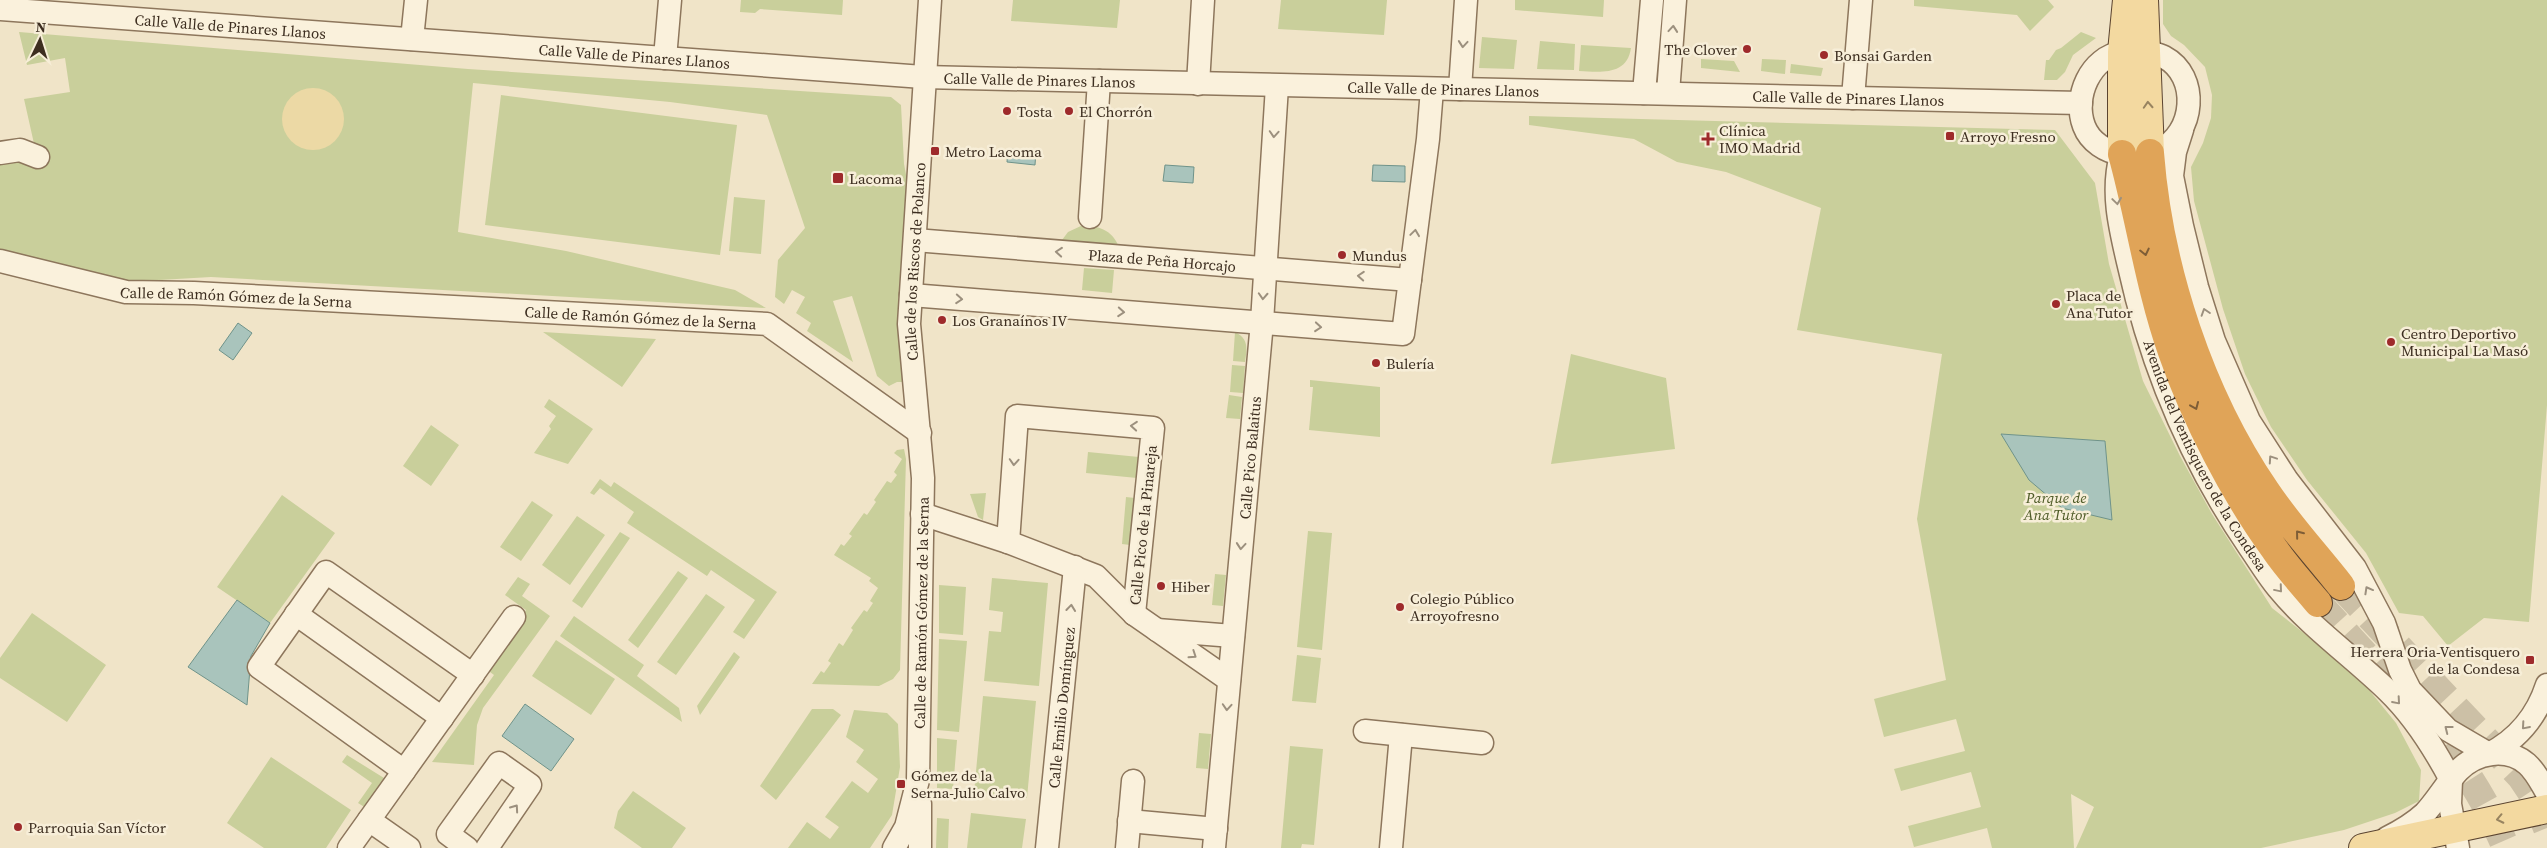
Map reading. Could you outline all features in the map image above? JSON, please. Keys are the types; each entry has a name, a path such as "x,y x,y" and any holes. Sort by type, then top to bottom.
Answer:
{"highway":[{"path":"2150,153 2162,232 2176,292 2202,370 2243,454 2266,491 2341,586"},
{"path":"2122,154 2156,298 2172,353 2199,417 2245,504 2275,551 2318,603"}],"main road":[{"name":"Avenida del Ventisquero de la Condesa","path":"2127,0 2150,153"},
{"name":"Avenida del Ventisquero de la Condesa","path":"2122,154 2134,51 2144,0"},
{"path":"2455,843 2547,809"},
{"path":"2364,848 2455,843 2547,828"}],"street":[{"path":"412,40 416,0"},
{"path":"666,58 670,0"},
{"name":"Calle de los Riscos de Polanco","path":"920,433 909,324 923,76 930,0"},
{"path":"1198,84 1203,0"},
{"path":"1460,89 1466,0"},
{"path":"1644,93 1652,0"},
{"path":"1668,93 1675,0"},
{"path":"1854,98 1861,0"},
{"name":"Calle Valle de Pinares Llanos","path":"0,9 923,76 1432,90 1668,93 2081,103"},
{"path":"2182,130 2161,149 2150,153 2113,153 2097,145 2084,128 2081,103 2085,82 2094,68 2108,57 2134,51 2163,56 2172,63 2186,83 2189,104 2188,117 2175,152 2172,176 2197,287 2214,341 2246,414 2287,480 2355,568 2384,623 2400,670 2410,690 2448,730 2490,754 2512,756 2540,771 2547,793"},
{"path":"1090,218 1099,81"},
{"name":"Calle Pico Balaitus","path":"1129,821 1215,838 1262,322 1277,86"},
{"path":"911,295 1403,334 1428,139 1432,90"},
{"path":"0,153 20,150 38,157"},
{"name":"Avenida del Ventisquero de la Condesa","path":"2122,154 2116,173 2115,195 2137,304 2154,359 2179,420 2228,516 2278,588 2316,627 2389,692 2416,723 2433,747 2451,780"},
{"name":"Plaza de Peña Horcajo","path":"915,240 1410,280"},
{"name":"Calle de Ramón Gómez de la Serna","path":"0,260 126,292 194,293 767,324 920,433 922,514 918,780 906,827 894,848"},
{"name":"Calle Pico de la Pinareja","path":"1008,542 1017,416 1153,428 1134,614"},
{"path":"922,514 1008,542 1096,576 1134,614 1229,680"},
{"name":"Calle Emilio Domínguez","path":"1047,848 1075,567"},
{"path":"404,771 260,667 326,572 473,675"},
{"path":"296,614 442,718"},
{"path":"349,848 514,617"},
{"path":"1156,630 1233,636"},
{"path":"2364,848 2412,825 2427,811 2463,766 2474,758 2490,754 2503,747 2524,728 2542,702 2547,685"},
{"path":"1365,731 1482,743"},
{"path":"1391,848 1401,735"},
{"path":"467,848 448,834 499,763 530,785 487,848"},
{"path":"918,780 920,787 920,848"},
{"path":"2451,780 2450,804 2455,843"},
{"path":"1127,848 1133,781"},
{"path":"369,820 409,848"}],"green space":[{"path":"741,0 843,0 842,15 760,9 755,13 740,12"},
{"path":"1013,0 1120,0 1117,28 1011,21"},
{"path":"1281,0 1387,0 1384,35 1278,29"},
{"path":"1515,0 1604,0 1603,17 1515,10"},
{"path":"1914,0 2048,0 2054,7 2030,31 2017,15 1914,6"},
{"name":"Centro Deportivo Municipal La Masó","path":"2163,0 2547,0 2547,405 2529,622 2484,618 2448,646 2423,616 2399,613 2366,553 2307,480 2271,427 2245,374 2223,309 2194,201 2191,167 2203,143 2211,118 2212,95 2205,67 2184,45 2171,36 2163,24"},
{"path":"19,32 468,69 891,97 901,105 904,164 912,206 911,382 897,382 889,386 877,376 852,296 833,301 853,362 807,331 811,323 796,313 805,297 792,290 784,304 775,297 778,260 805,228 767,115 670,102 473,83 458,232 566,251 735,290 766,308 211,277 125,282 0,249 0,153 37,157 24,99 70,92 65,58 27,65"},
{"path":"2081,32 2096,38 2073,55 2065,72 2057,80 2044,80 2046,60 2049,60 2056,50"},
{"path":"1482,37 1517,40 1514,69 1479,68"},
{"path":"1540,41 1575,44 1574,70 1537,69"},
{"path":"1581,45 1631,48 1624,64 1618,68 1604,72 1595,72 1579,71"},
{"path":"1701,59 1734,61 1740,72 1701,68"},
{"path":"1762,59 1786,60 1785,74 1761,71"},
{"path":"1791,64 1823,68 1821,76 1790,73"},
{"path":"501,95 737,125 720,255 485,225"},
{"name":"Parque de Ana Tutor","path":"1529,116 2055,130 2095,183 2109,264 2143,381 2180,456 2212,514 2272,608 2356,674 2396,723 2421,770 2419,801 2395,813 2344,830 2261,848 2076,848 2094,807 2071,794 2074,848 1992,848 1987,828 1914,847 1908,826 1981,807 1971,772 1901,791 1894,769 1965,751 1956,719 1884,737 1874,699 1946,680 1917,519 1942,354 1797,330 1821,208 1726,172 1677,162 1634,139 1529,125"},
{"path":"734,197 765,200 761,254 729,251"},
{"path":"1083,225 1094,226 1108,232 1118,245 1062,240 1068,232"},
{"path":"1084,268 1114,270 1112,293 1082,290"},
{"path":"543,332 656,339 622,387"},
{"path":"1235,332 1243,338 1246,344 1245,362 1233,361"},
{"path":"1571,354 1666,378 1675,449 1551,464"},
{"path":"1232,365 1245,366 1243,393 1230,392"},
{"path":"1310,380 1380,387 1380,437 1309,430 1313,387 1310,387"},
{"path":"1229,395 1242,397 1240,419 1226,418"},
{"path":"549,399 593,429 568,464 534,453 551,429 549,426 556,416 544,407"},
{"path":"431,425 459,445 431,486 403,466"},
{"path":"904,449 906,459 900,670 893,679 879,686 812,684 821,671 824,673 831,663 828,661 839,643 843,646 853,630 851,628 864,610 867,612 873,603 870,601 878,588 869,581 871,578 834,555 841,544 844,546 852,536 849,534 864,513 867,515 876,502 874,500 887,481 891,483 897,475 894,472 902,459 894,453 897,450"},
{"path":"1088,452 1139,457 1137,478 1086,473"},
{"path":"600,479 611,487 614,482 777,592 744,639 733,632 755,600 711,570 707,576 627,523 634,512 600,488 594,495 590,493"},
{"path":"986,493 983,520 978,517 970,494"},
{"path":"282,495 335,533 270,623 217,587"},
{"path":"1126,497 1135,498 1130,545 1122,544"},
{"path":"532,501 553,515 521,561 500,547"},
{"path":"577,516 605,535 570,585 542,565"},
{"path":"1308,531 1332,533 1322,650 1297,647"},
{"path":"620,532 630,538 582,608 572,601"},
{"path":"678,571 688,578 638,648 628,640"},
{"path":"1215,574 1226,575 1223,606 1212,605"},
{"path":"518,577 530,584 522,596 550,616 483,708 477,725 474,765 432,762 494,675 486,669 526,610 505,595"},
{"path":"992,578 1048,583 1039,686 984,681 989,631 1001,632 1003,612 989,610"},
{"path":"939,585 966,587 963,635 939,633"},
{"path":"706,594 725,607 676,675 657,662"},
{"path":"32,613 106,665 67,722 0,678 0,658"},
{"path":"574,616 644,665 637,676 679,708 682,722 560,636"},
{"path":"939,639 967,641 959,732 937,730"},
{"path":"556,640 615,679 591,715 532,676"},
{"path":"734,652 740,657 700,715 697,706"},
{"path":"1297,655 1321,658 1316,703 1292,701"},
{"path":"983,696 1036,701 1027,798 974,793"},
{"path":"812,709 833,709 841,715 776,800 760,786"},
{"path":"854,710 887,713 898,724 900,767 892,815 870,848 788,848 807,822 830,839 839,827 825,817 852,781 868,793 878,779 856,762 864,750 846,737"},
{"path":"1199,733 1211,734 1208,769 1196,768"},
{"path":"937,738 957,740 953,789 937,788"},
{"path":"1290,746 1323,749 1314,845 1302,844 1301,848 1281,848"},
{"path":"347,755 384,778 366,808 358,803 372,783 342,762"},
{"path":"271,757 351,810 326,848 264,848 227,823"},
{"path":"633,791 686,828 672,848 642,848 614,828 618,811"},
{"path":"971,813 1026,819 1022,848 967,848"},
{"path":"937,818 949,819 948,848 936,848"}],"sand":[{"path":"313,88 325,90 335,97 342,107 344,119 342,131 335,141 325,148 313,150 301,148 291,141 284,131 282,119 284,107 291,97 301,90"}],"water":[{"path":"1008,149 1036,151 1035,165 1007,162"},
{"path":"1165,165 1194,167 1193,183 1163,181"},
{"path":"1373,165 1405,166 1405,182 1372,181"},
{"path":"238,323 252,333 233,360 219,350"},
{"path":"2001,434 2105,441 2112,520 2062,508 2029,480"},
{"path":"237,600 270,623 251,656 247,705 188,667"},
{"path":"525,704 574,739 551,771 502,736"}],"tunnel":[{"path":"2341,586 2521,777 2535,798 2547,828"},
{"path":"2318,603 2391,683"},
{"path":"2419,713 2457,760 2479,794 2506,848"}],"place":[{"name":"The Clover","path":"1747,49"},
{"name":"Bonsai Garden","path":"1824,55"},
{"name":"Tosta","path":"1007,111"},
{"name":"El Chorrón","path":"1069,111"},
{"name":"Arroyo Fresno","path":"1950,136"},
{"name":"Clínica IMO Madrid","path":"1708,139"},
{"name":"Metro Lacoma","path":"935,151"},
{"name":"Lacoma","path":"838,178"},
{"name":"Mundus","path":"1342,255"},
{"name":"Placa de Ana Tutor","path":"2056,304"},
{"name":"Los Granaínos IV","path":"942,320"},
{"name":"Centro Deportivo Municipal La Masó","path":"2391,342"},
{"name":"Bulería","path":"1376,363"},
{"name":"Hiber","path":"1161,586"},
{"name":"Colegio Público Arroyofresno","path":"1400,607"},
{"name":"Herrera Oria-Ventisquero de la Condesa","path":"2530,660"},
{"name":"Gómez de la Serna-Julio Calvo","path":"901,784"},
{"name":"Parroquia San Víctor","path":"18,827"}]}
